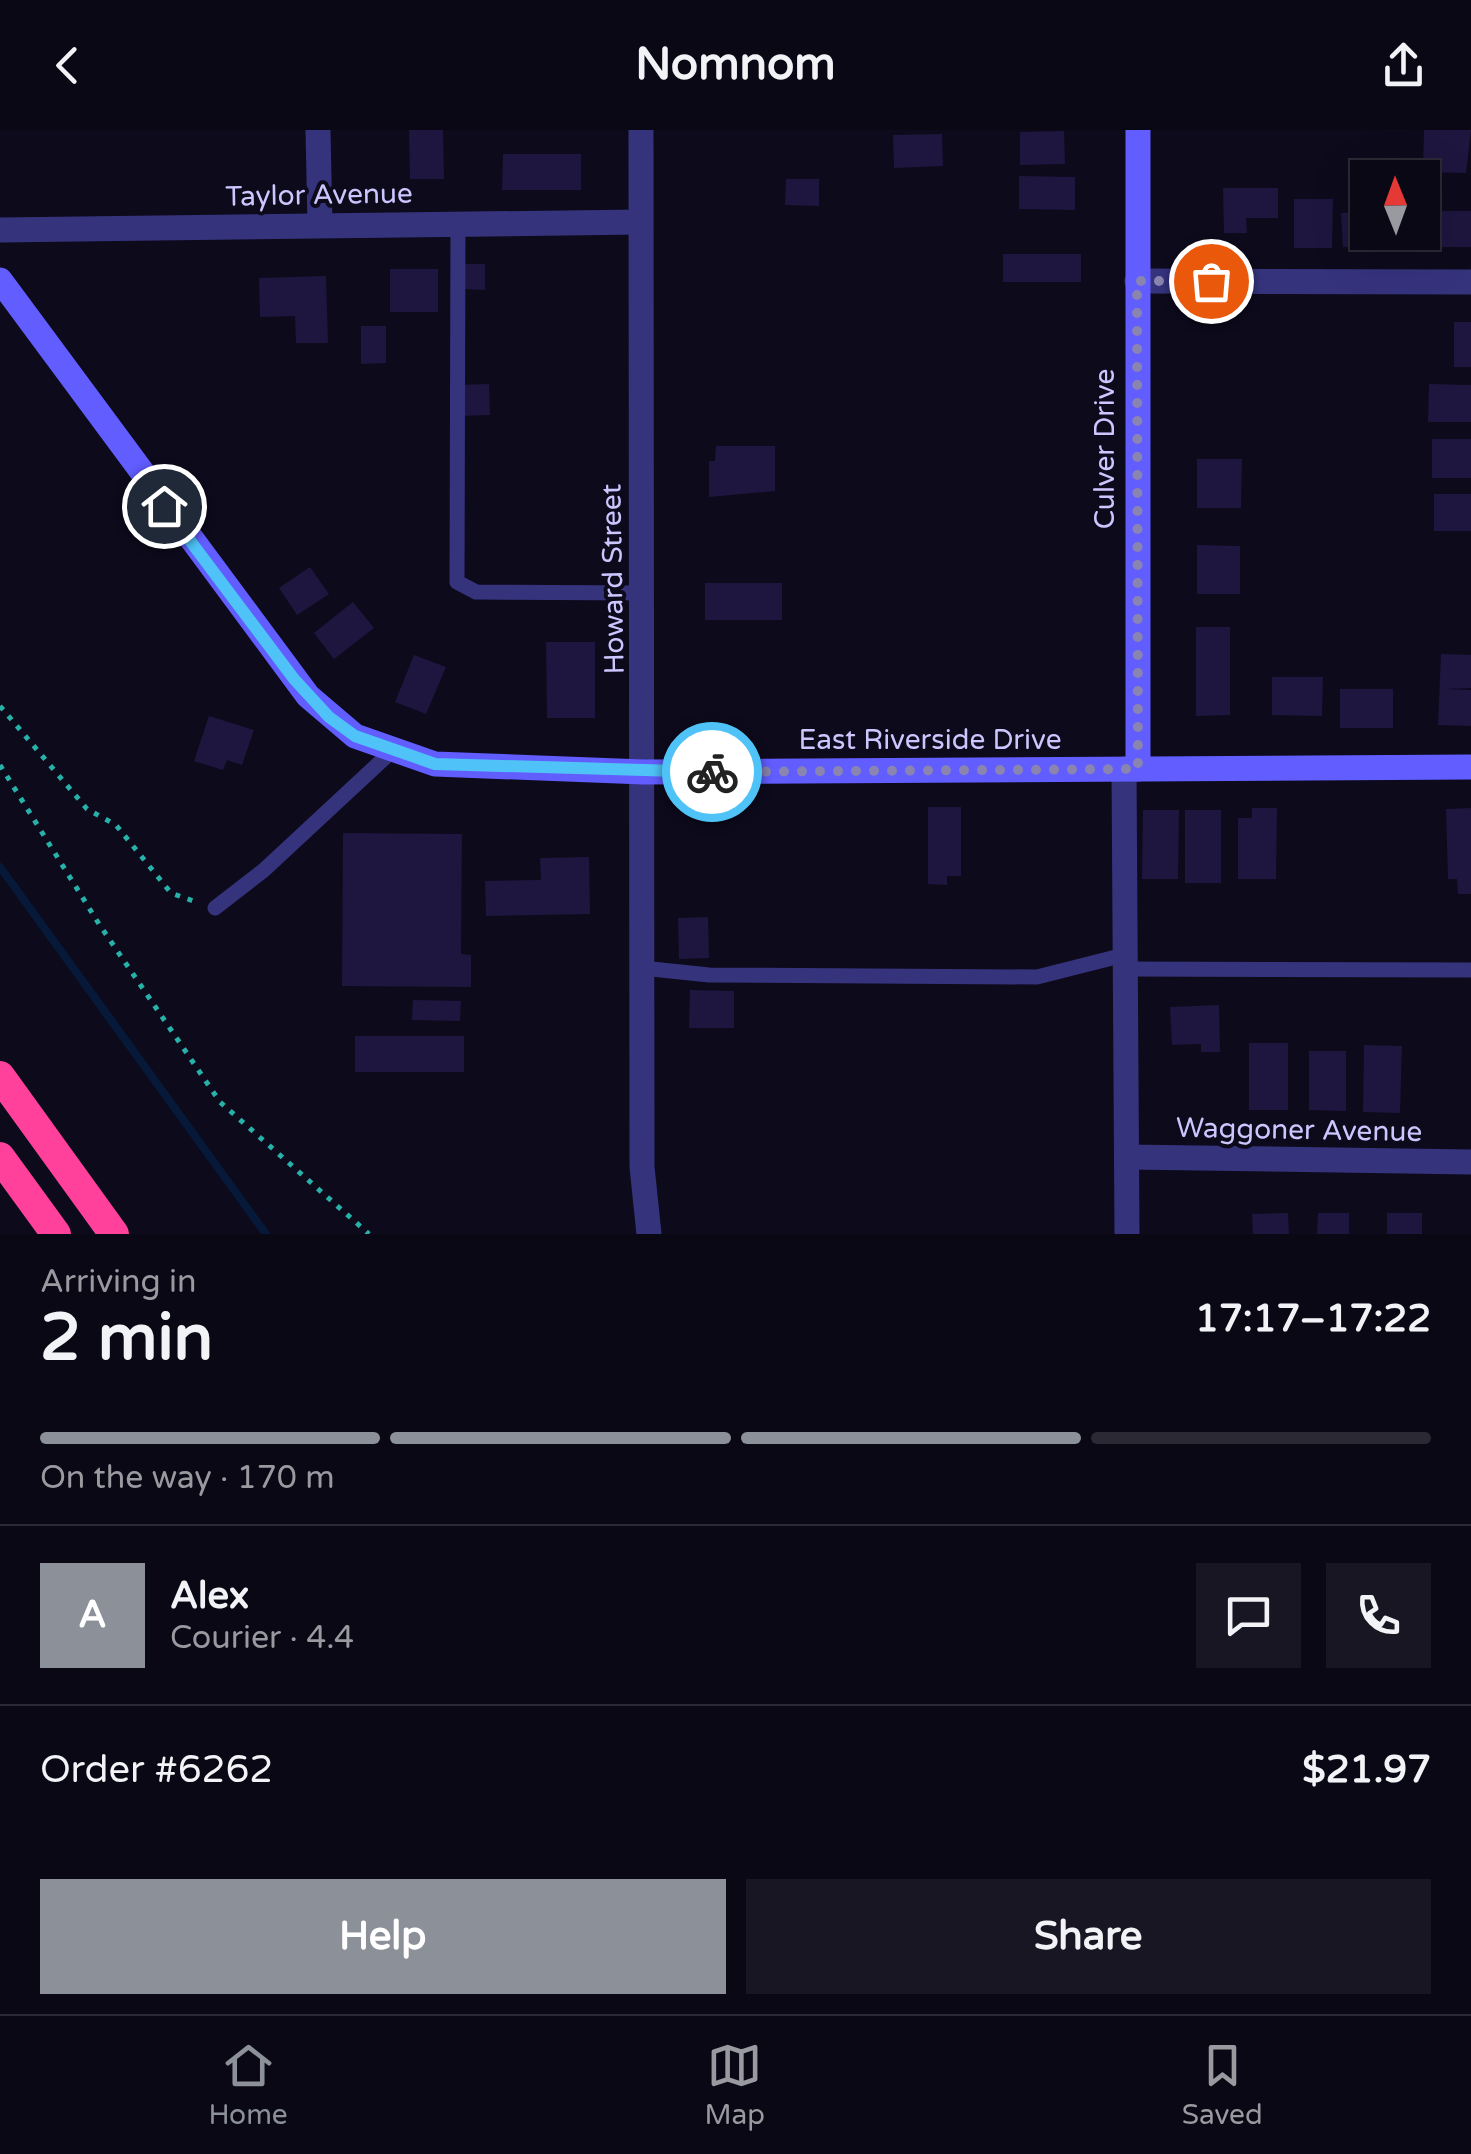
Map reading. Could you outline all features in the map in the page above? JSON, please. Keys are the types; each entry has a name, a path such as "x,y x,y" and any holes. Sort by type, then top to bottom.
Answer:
{"highway":[{"path":"0,1076 114,1234"},
{"path":"0,1157 56,1234"}],"street":[{"path":"318,130 320,224"},
{"name":"Howard Street","path":"640,130 642,1167 649,1234"},
{"name":"Culver Drive","path":"1127,1234 1124,962 1131,769 1138,130"},
{"name":"Taylor Avenue","path":"0,230 640,222"},
{"name":"East Riverside Drive","path":"0,280 298,685 342,727 391,752 435,764 644,772 1471,767"},
{"path":"1137,281 1471,282"},
{"name":"Waggoner Avenue","path":"1126,1157 1471,1162"}],"lane":[{"path":"458,224 457,582 476,592 643,593"},
{"path":"215,908 264,870 391,752"},
{"path":"642,968 709,975 1037,977 1124,962 1471,970"}],"path":[{"path":"0,706 87,808 116,826 171,894 215,908"},
{"path":"0,764 98,924 220,1102 368,1234"}],"building":[{"path":"409,130 443,130 444,179 410,179"},
{"path":"1424,130 1471,130 1466,173 1440,172 1440,160 1423,160"},
{"path":"1064,131 1065,164 1020,165 1020,132"},
{"path":"942,134 943,166 894,168 893,135"},
{"path":"503,154 581,154 581,190 502,190"},
{"path":"1019,176 1075,177 1075,210 1019,209"},
{"path":"786,179 819,179 819,206 785,205"},
{"path":"1223,188 1278,188 1278,218 1246,218 1247,233 1224,233"},
{"path":"1294,199 1333,199 1332,248 1294,248"},
{"path":"1442,211 1471,211 1471,247 1442,247"},
{"path":"1341,213 1350,213 1350,247 1343,247"},
{"path":"1003,254 1081,254 1081,282 1003,282"},
{"path":"461,264 485,264 485,290 461,289"},
{"path":"390,269 438,269 438,312 390,312"},
{"path":"326,276 328,343 296,343 295,316 260,317 259,278"},
{"path":"1454,322 1471,322 1471,367 1454,367"},
{"path":"361,326 386,326 386,363 361,364"},
{"path":"489,384 490,415 460,416 458,385"},
{"path":"1429,384 1471,385 1471,422 1428,422"},
{"path":"1432,439 1471,439 1471,478 1432,478"},
{"path":"716,446 775,446 775,491 709,497 709,461 715,461"},
{"path":"1197,459 1242,459 1241,508 1197,508"},
{"path":"1434,494 1471,494 1471,531 1434,531"},
{"path":"1197,545 1240,546 1240,594 1197,594"},
{"path":"310,567 329,594 297,615 279,588"},
{"path":"705,583 782,583 782,620 705,620"},
{"path":"353,602 374,628 334,659 314,633"},
{"path":"1196,627 1230,627 1230,715 1196,716"},
{"path":"546,642 595,642 595,718 547,718"},
{"path":"1441,654 1471,655 1471,688 1446,689 1471,690 1471,726 1438,725"},
{"path":"414,655 446,667 426,714 395,702"},
{"path":"1272,677 1323,677 1322,716 1272,715"},
{"path":"1340,689 1393,689 1393,728 1340,728"},
{"path":"209,716 254,730 242,765 227,760 223,770 194,761"},
{"path":"928,807 961,807 961,876 947,876 947,885 928,884"},
{"path":"1252,808 1277,808 1276,879 1238,879 1238,818 1252,818"},
{"path":"1471,808 1471,894 1458,894 1457,879 1448,879 1446,809"},
{"path":"1143,810 1179,810 1178,879 1142,879"},
{"path":"1185,810 1221,810 1221,883 1185,883"},
{"path":"343,833 462,834 461,954 471,955 471,987 342,986"},
{"path":"589,857 590,914 486,916 485,881 541,880 540,858"},
{"path":"708,917 709,958 679,959 678,918"},
{"path":"690,990 734,991 734,1028 689,1028"},
{"path":"413,1000 461,1001 460,1021 412,1020"},
{"path":"1219,1005 1220,1052 1201,1052 1201,1044 1172,1045 1170,1007"},
{"path":"355,1036 464,1036 464,1072 355,1072"},
{"path":"1249,1043 1288,1043 1288,1110 1249,1110"},
{"path":"1364,1045 1402,1046 1400,1113 1363,1112"},
{"path":"1309,1051 1346,1051 1346,1111 1309,1110"},
{"path":"1288,1213 1289,1234 1253,1234 1252,1214"},
{"path":"1318,1213 1349,1213 1349,1234 1317,1234"},
{"path":"1387,1213 1422,1213 1422,1234 1387,1234"}],"waterway":[{"path":"0,867 266,1234"}],"way so far":[{"path":"712,772 1138,769 1134,580 1137,281 1211,281"}],"route":[{"path":"164,506 308,696 355,736 391,752 435,764 712,772"}]}
